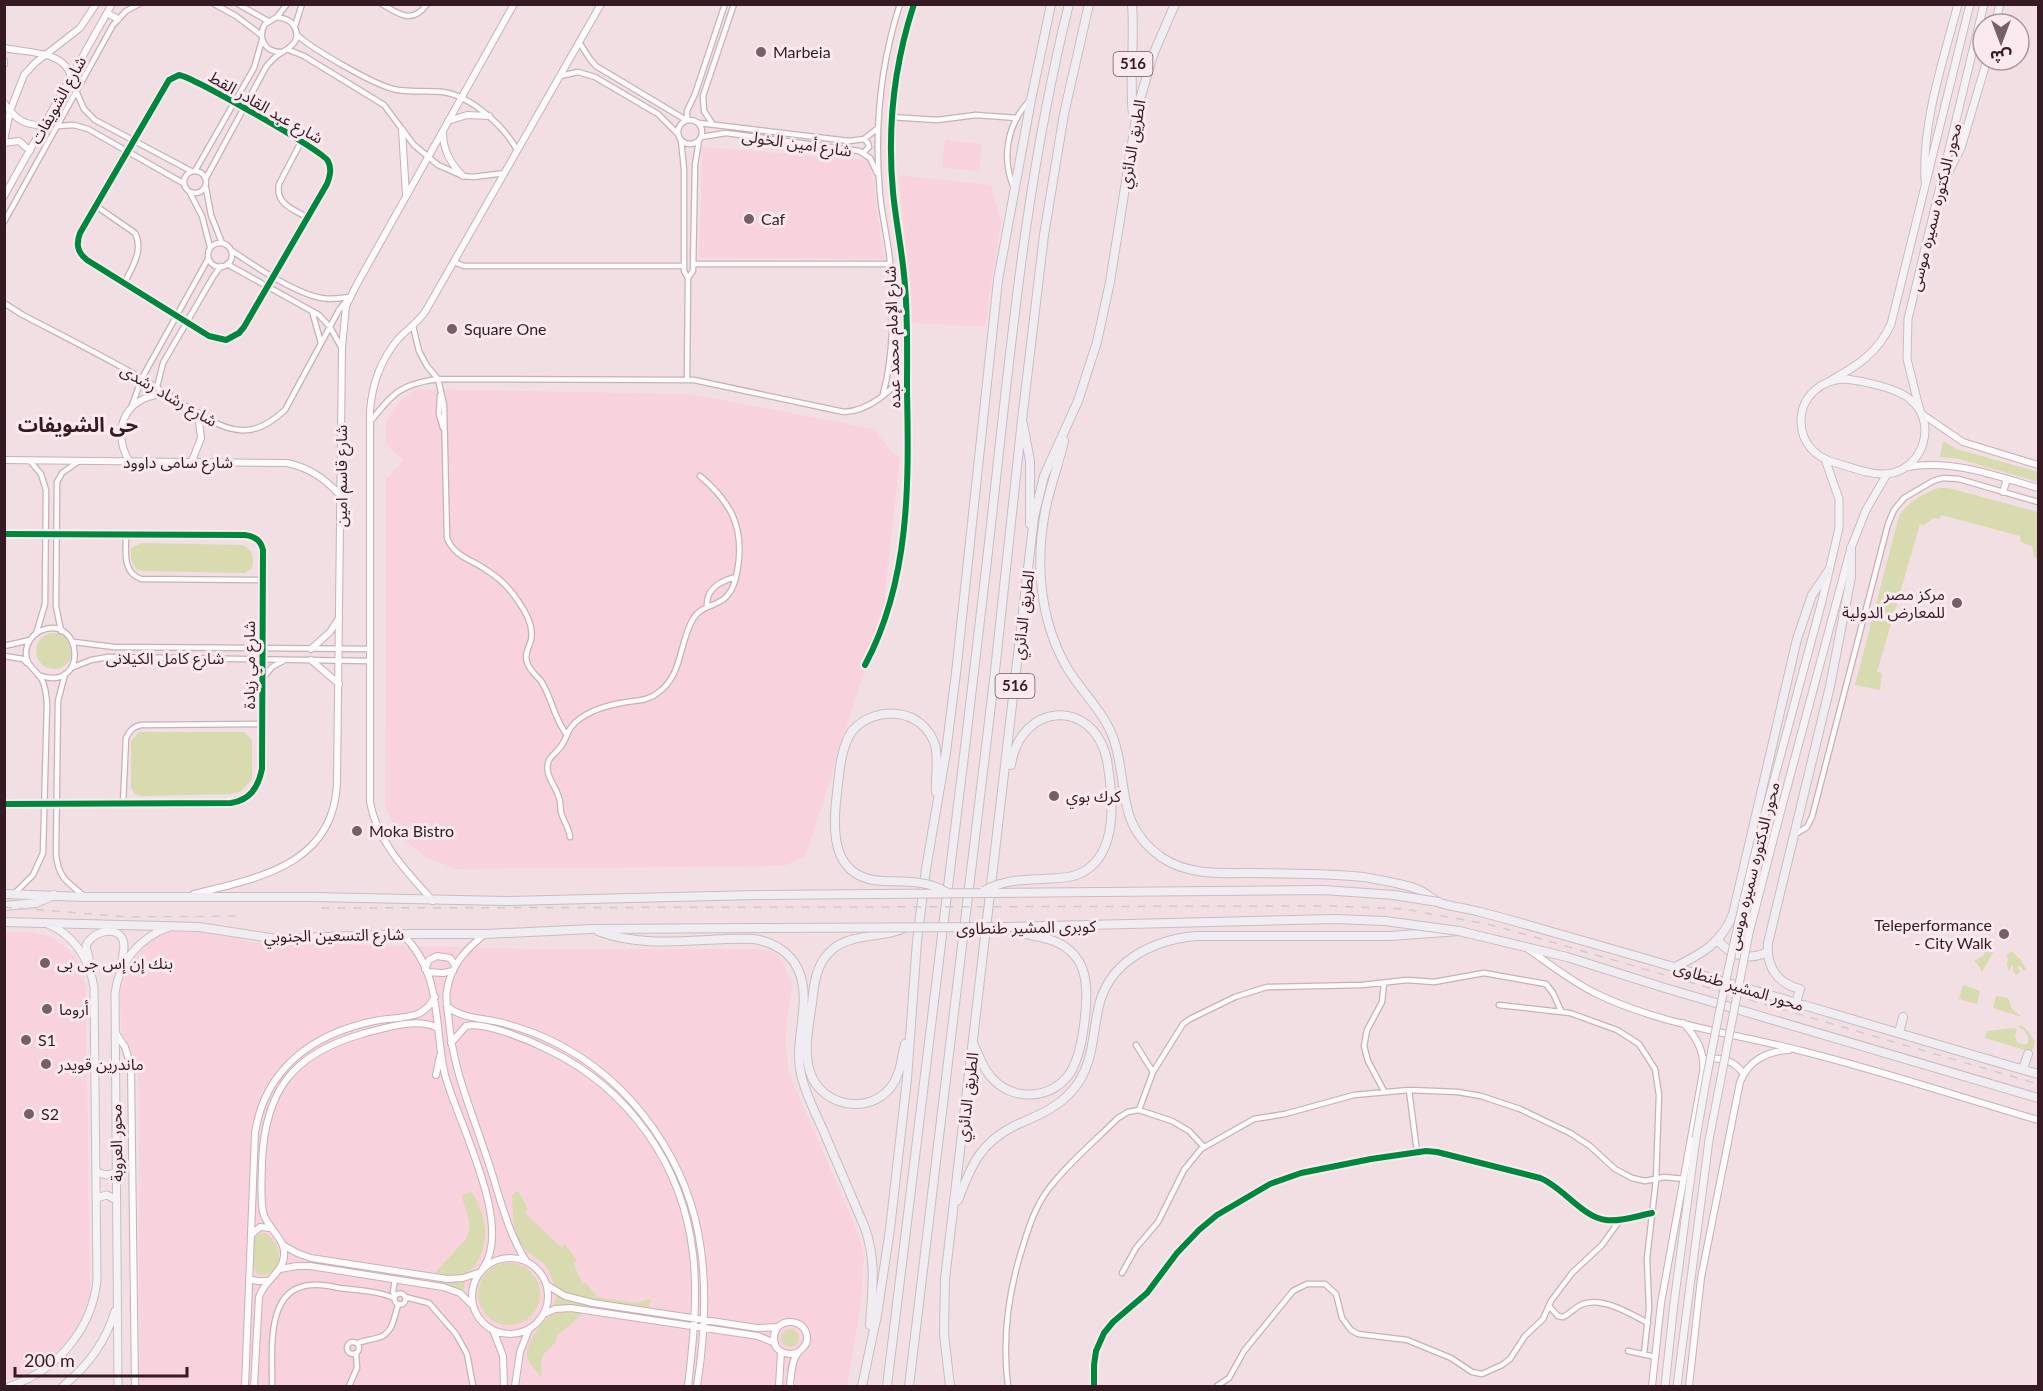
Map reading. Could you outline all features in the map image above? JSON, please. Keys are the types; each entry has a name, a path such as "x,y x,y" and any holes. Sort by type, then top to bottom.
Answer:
{"highway":[{"path":"862,1386 872,1343 890,1228 907,1079 920,913 946,752 966,594 998,280 1051,4"},
{"name":"516","path":"887,1386 971,701 1024,240 1043,117 1069,4"},
{"name":"الطريق الدائري","path":"909,1386 994,680 1044,235 1056,155 1089,4"},
{"name":"516","path":"1132,4 1134,50 1131,96 1134,124"},
{"name":"الطريق الدائري","path":"950,1386 943,1316 945,1279 1032,536 1041,486 1088,372 1102,322 1134,124 1153,55 1175,4"},
{"path":"1022,420 1030,452 1029,515 1032,536"},
{"path":"1067,426 1047,500 1042,532 1041,570 1045,608 1051,634 1062,658 1110,730 1118,754 1127,812 1143,840 1167,860 1197,871 1360,877 1415,888 1438,902"},
{"path":"1796,1003 1800,989 1786,985 1775,976 1767,952 1830,686 1851,577 1851,548"},
{"path":"1675,967 1705,951 1718,940 1729,925 1735,909 1801,624 1812,595 1829,570"},
{"path":"938,805 935,748 931,736 923,726 908,716 890,712 866,718 852,731 843,753 834,819 835,842 841,857 852,869 868,878 881,881 923,883 947,893"},
{"path":"983,892 1007,881 1071,877 1095,863 1106,844 1111,791 1107,760 1101,739 1084,722 1063,715 1041,719 1027,729 1016,744 1001,803"},
{"name":"كوبرى المشير طنطاوى","path":"591,900 983,892 1323,890 1394,895 1438,902"},
{"name":"شارع التسعين الجنوبي","path":"4,894 85,897 314,897 434,901 591,900"},
{"path":"4,906 36,903 54,895"},
{"name":"محور المشير طنطاوى","path":"1438,902 1482,912 1675,967 2038,1074"},
{"name":"كوبرى المشير طنطاوى","path":"592,929 902,929 1335,920 1410,924 1459,931"},
{"name":"شارع التسعين الجنوبي","path":"4,922 172,926 220,929 277,939 592,929"},
{"path":"973,1042 988,1074 1002,1088 1014,1093 1034,1095 1058,1085 1071,1071 1078,1053 1085,1013 1084,974 1076,958 1064,945 1053,940 1026,935 1007,927"},
{"path":"592,929 636,940 761,940 778,947 793,960 801,977 803,990 798,1051 803,1081 865,1227 870,1246 874,1274 870,1321 872,1343"},
{"path":"902,929 852,939 826,955 816,976 808,1039 810,1074 820,1089 829,1097 846,1104 864,1104 880,1097 893,1084 900,1068 910,1029"},
{"path":"953,1212 971,1167 984,1148 1004,1132 1052,1108 1076,1087 1090,1060 1102,994 1119,968 1138,953 1162,942 1196,936 1390,936 1459,931"},
{"name":"محور المشير طنطاوى","path":"1459,931 1523,945 1600,966 1665,988 2038,1098"},
{"path":"1718,940 1740,956 1757,956 1767,952"},
{"path":"1899,1033 1903,1017"},
{"path":"2023,1070 2028,1054"}],"main road":[{"path":"1925,190 1925,156 1931,114 1958,4"},
{"name":"محور الدكتوره سميره موسى","path":"1830,381 1864,361 1880,344 1894,316 1970,4"},
{"name":"محور الدكتوره سميره موسى","path":"1921,413 1909,369 1907,329 1984,4"},
{"path":"1938,192 1961,148 1984,72"},
{"path":"1840,379 1851,379 1894,391 1909,398 1921,413 1925,430 1919,455 1898,472 1887,474 1870,472 1825,459 1812,449 1806,440 1801,419 1808,398 1820,386 1840,379"},
{"name":"محور الدكتوره سميره موسى","path":"1665,1386 1675,1291 1696,1138 1718,1017 1736,931 1806,663 1829,570 1840,513 1837,492 1825,459"},
{"name":"محور الدكتوره سميره موسى","path":"1677,1386 1709,1140 1749,933 1851,548 1866,510 1887,474"},
{"name":"محور العروبة","path":"10,1386 39,1373 73,1342 90,1311 96,1289 94,1001 91,972 86,959 74,942 57,928 46,923"},
{"name":"محور العروبة","path":"118,1386 115,993 121,970 131,954 145,939 172,926"},
{"path":"91,972 86,944 93,935 104,933 118,934 123,939 121,970"},
{"path":"96,1172 106,1175 116,1173"},
{"path":"96,1198 106,1195 116,1200"},
{"path":"63,1386 85,1365 100,1345 117,1305"}],"street":[{"name":"شارع الشويفات","path":"4,142 10,111 24,75 35,63 80,28 96,4"},
{"name":"شارع الشويفات","path":"4,196 112,4"},
{"path":"4,222 118,19 126,11 139,4"},
{"path":"214,4 236,16 262,37 270,50 281,52 289,50 295,43 297,35 295,26 302,4"},
{"path":"238,4 268,21"},
{"path":"278,17 287,4"},
{"path":"382,4 399,14 412,16 419,14 427,4"},
{"name":"شارع قاسم امين","path":"185,897 273,873 300,858 316,841 328,823 336,797 343,322 350,297 514,4"},
{"name":"شارع قاسم امين","path":"434,901 392,852 378,829 372,810 369,786 372,393 380,367 394,344 425,312 601,4"},
{"path":"686,120 687,111 695,94 725,4"},
{"path":"712,123 704,111 703,96 734,4"},
{"name":"شارع الإمام محمد عبده","path":"883,396 888,369 891,325 890,264 879,177 878,128 882,83 889,43 900,4"},
{"name":"شارع الإمام محمد عبده","path":"865,665 889,610 899,569 908,480 904,277 892,180 891,117 902,46 914,4"},
{"path":"107,13 118,19"},
{"path":"183,183 185,176 193,171 254,68 263,27 268,21 278,17 286,18 295,26"},
{"path":"297,35 318,51 389,88 414,92 446,92 461,98 489,116 505,131 517,150"},
{"path":"579,42 596,66 686,120"},
{"path":"4,48 47,55 63,61 71,76"},
{"path":"289,50 304,56 378,100 391,112 402,130 427,158 463,176 484,177 505,173"},
{"path":"281,52 266,67 206,178 211,214 222,243 273,276 318,297 331,299 350,297"},
{"path":"560,76 578,72 595,77 658,114 681,140 684,169 684,266 688,278 687,380"},
{"name":"شارع عبد القادر القط","path":"173,76 183,76 234,102 322,154 328,160 330,176 244,327 232,338 218,340 87,260 77,248 77,240 127,151 173,76"},
{"path":"882,83 895,84"},
{"path":"77,93 89,115 104,126 193,171 199,171 206,178"},
{"path":"1016,192 1008,171 1009,137 1017,118 1031,100"},
{"path":"4,103 21,122 44,125"},
{"path":"447,122 468,115 489,116"},
{"path":"891,117 937,120 970,115 1017,118"},
{"path":"678,134 679,125 686,120 692,119 699,123 702,129 695,171 693,264 692,273 688,278"},
{"name":"شارع أمين الخولى","path":"699,123 849,141 864,139 878,128"},
{"path":"58,126 74,125 88,129 183,183 202,216 210,247 208,259 142,378 124,418 121,429 122,446 129,461"},
{"path":"444,128 443,139 449,159 463,176"},
{"path":"402,130 406,196"},
{"name":"شارع أمين الخولى","path":"700,138 726,133 863,153 872,160 879,177"},
{"path":"681,140 691,144 700,138"},
{"path":"863,153 869,147 864,139"},
{"path":"4,142 19,141 30,151"},
{"path":"301,142 278,190 285,206 308,218"},
{"path":"190,193 201,192 206,186"},
{"path":"96,206 135,233 138,240 138,252 124,284"},
{"path":"210,247 215,243 222,243"},
{"path":"157,387 163,363 213,277 231,259 231,250"},
{"path":"208,259 213,265 224,265 312,311 330,327 342,348"},
{"path":"454,262 464,266 684,266"},
{"path":"693,264 890,264"},
{"name":"شارع رشاد رشدى","path":"4,303 142,378 223,426 238,430 251,430 275,419 285,410 339,310 350,297"},
{"path":"312,311 321,345"},
{"path":"891,325 906,326"},
{"path":"413,326 419,351 427,366 438,379 445,430 445,528 448,542 461,556 498,578 519,602 527,616 531,630 526,652 527,663 544,687 555,716 567,735"},
{"name":"شارع الإمام محمد عبده","path":"370,421 387,399 401,388 417,382 438,379 687,380 716,384 844,412 861,409 883,396 907,373"},
{"path":"130,409 148,396 170,394"},
{"path":"192,461 201,438 198,413"},
{"path":"1921,413 1963,442 2038,465"},
{"name":"شارع سامى داوود","path":"4,460 270,462 302,466 318,474 341,495"},
{"path":"30,460 45,482 45,604 36,634"},
{"path":"61,631 56,606 57,482 62,473 79,461"},
{"path":"1907,466 1950,465 2038,488"},
{"path":"570,837 568,826 560,811 560,799 552,785 548,769 551,758 573,725 590,714 613,705 646,700 666,687 675,672 692,621 699,611 728,595 736,577 739,553 736,521 722,498 700,476"},
{"path":"1794,835 1807,827 1812,817 1888,524 1894,510 1904,498 1943,478 1959,479 2038,502"},
{"path":"2003,492 2007,479"},
{"name":"شارع مي زيادة","path":"4,534 251,536 262,544 263,580 262,769 260,779 250,796 242,801 231,803 4,804"},
{"path":"126,534 127,565 132,574 141,579 263,580"},
{"path":"707,606 708,596 713,588 736,577"},
{"path":"310,649 330,632 340,618"},
{"path":"28,664 26,651 30,640 36,634 51,628 61,631 74,642 76,654 71,668 65,674 56,678 38,675"},
{"path":"4,646 30,640"},
{"name":"شارع كامل الكيلانى","path":"74,642 114,647 370,649"},
{"path":"4,656 23,659 38,675 44,682 46,703 42,860 33,875 15,894"},
{"name":"شارع كامل الكيلانى","path":"71,668 91,660 108,657 370,661"},
{"path":"262,678 272,667 285,660"},
{"path":"311,660 339,684"},
{"path":"65,674 58,700 56,854 59,871 63,878 85,897"},
{"path":"123,804 126,738 134,727 141,725 262,724"},
{"path":"401,934 414,949 426,970 435,997 441,1053 451,1095 481,1177 491,1217 492,1250 473,1283 472,1306"},
{"path":"485,934 468,948 454,968 447,993 451,1043 462,1089 486,1152 508,1227 525,1261"},
{"path":"1523,945 1568,978 1630,1007 1683,1023 1799,1050 2038,1120"},
{"path":"426,970 429,960 441,955 450,958 454,968"},
{"path":"426,970 437,973 454,968"},
{"path":"1139,1110 1153,1072 1183,1024 1243,994 1275,987 1407,980 1434,981 1469,974 1496,973 1546,984 1554,993 1561,1011"},
{"path":"1384,983 1383,1002 1367,1029 1364,1046 1368,1061 1384,1091"},
{"path":"245,1386 257,1121 263,1102 271,1086 289,1062 316,1043 352,1028 420,1014 435,997"},
{"path":"1499,1005 1520,1009 1561,1011 1578,1015 1623,1033 1639,1044 1653,1065 1660,1090 1656,1180 1646,1269 1649,1300 1644,1354"},
{"path":"447,1006 458,1014 505,1023 548,1039 581,1057 613,1082 654,1128 687,1193 701,1250 704,1320 697,1386"},
{"path":"438,1028 419,1023 362,1034 315,1053 296,1068 282,1084 273,1102 263,1136 261,1200 264,1216 283,1245 311,1258 431,1277 458,1279 481,1270 492,1261 503,1258 525,1261 539,1270 547,1285 548,1300 544,1314"},
{"path":"1652,1386 1661,1303 1703,1077 1704,1060 1696,1040 1683,1023"},
{"path":"451,1043 458,1033 469,1025 503,1032 532,1042 559,1055 608,1088 634,1115 650,1137 676,1185 693,1250 694,1318 688,1386"},
{"path":"114,1031 126,1047 131,1067 135,1386"},
{"path":"1136,1045 1153,1072"},
{"path":"1689,1386 1708,1236 1743,1073 1751,1064 1766,1055 1778,1051 1799,1050"},
{"path":"436,1075 441,1053"},
{"path":"1704,1060 1724,1059 1737,1066 1743,1073"},
{"path":"289,1062 296,1068"},
{"path":"608,1088 613,1082"},
{"path":"1409,1090 1417,1152"},
{"path":"1122,1273 1136,1248 1158,1222 1184,1170 1204,1147 1254,1119 1291,1112 1354,1095 1409,1090 1469,1094 1513,1107 1577,1137 1626,1176 1641,1181 1669,1177 1684,1179"},
{"path":"1008,1386 1006,1326 1013,1277 1035,1212 1051,1186 1118,1118 1128,1112 1139,1110 1178,1124 1193,1134 1204,1147"},
{"path":"1094,1386 1096,1351 1108,1328 1147,1293 1184,1245 1217,1215 1262,1188 1290,1176 1371,1159 1417,1152 1437,1152 1540,1178 1554,1185 1596,1218 1620,1220 1652,1213"},
{"path":"1217,1386 1229,1378 1244,1351 1293,1291 1307,1284 1322,1284 1331,1288 1337,1297 1343,1322 1354,1332 1412,1341 1451,1358 1475,1373 1488,1372 1510,1359 1525,1336 1543,1319 1549,1306 1572,1274 1602,1245 1620,1220"},
{"path":"251,1238 256,1229 270,1227"},
{"path":"254,1386 260,1292 279,1269 284,1255 283,1245"},
{"path":"279,1269 310,1266 455,1290 465,1296 477,1316 493,1330 505,1334 517,1334 529,1329 544,1314 566,1307 762,1337 775,1343 781,1352 779,1386"},
{"path":"249,1279 267,1281"},
{"path":"356,1353 351,1353 347,1348 351,1342 358,1344 366,1339 379,1338 388,1332 398,1305 393,1292 395,1279"},
{"path":"398,1305 404,1304 405,1281"},
{"path":"272,1386 275,1317 279,1306 290,1293 299,1287 316,1284 395,1297 398,1294 429,1303 456,1334 467,1354 473,1386"},
{"path":"547,1285 559,1293 576,1299 704,1320 757,1328 778,1327 790,1321 800,1324 804,1328 807,1339 802,1350 792,1355 781,1352"},
{"path":"1549,1306 1558,1316 1563,1317 1581,1305 1601,1304 1648,1323"},
{"path":"775,1343 775,1332 778,1327"},
{"path":"515,1386 520,1352 529,1329"},
{"path":"493,1330 502,1353 504,1386"},
{"path":"349,1386 357,1368 358,1344"},
{"path":"1628,1351 1656,1357"},
{"path":"790,1386 797,1353"}],"shaded area":[{"path":"945,140 982,144 979,172 942,167"},
{"path":"702,147 870,160 884,259 699,258"},
{"path":"899,175 991,185 1001,222 985,327 912,323"},
{"path":"415,389 691,394 874,429 891,451 900,458 883,611 806,856 784,866 456,869 425,857 400,836 385,806 386,480 403,460 386,445 386,420 399,402"},
{"path":"174,930 223,930 249,942 533,949 757,949 778,955 792,986 785,1038 789,1073 860,1238 864,1258 861,1303 847,1386 139,1386 139,1096 137,1061 121,1031 120,991 128,966 136,955 154,938"},
{"path":"5,932 33,932 50,937 62,944 76,958 83,973 86,989 90,1295 79,1326 61,1348 44,1363 23,1376 5,1381"}],"green space":[{"path":"1943,441 1957,449 2038,472 2038,482 1959,459 1940,457"},
{"path":"1939,488 1948,488 2038,512 2038,559 2034,556 2032,546 2020,542 2020,536 1941,515 1940,519 1934,518 1924,525 1920,524 1877,672 1882,673 1880,690 1855,685 1899,516 1916,499"},
{"path":"142,543 243,545 252,555 252,568 245,573 137,570 131,560 131,548"},
{"path":"54,633 66,639 72,651 66,663 54,669 42,663 36,651 42,639"},
{"path":"139,732 244,732 252,740 252,779 240,792 231,794 142,796 135,794 131,787 131,741"},
{"path":"1988,945 1993,946 1992,951 1994,951 1982,972 1974,961 1983,956"},
{"path":"2011,951 2026,969 2023,971 2021,966 2017,966 2020,971 2018,975 2014,973 2012,964 2009,972 2006,956"},
{"path":"1963,985 1980,991 1977,1004 1959,999"},
{"path":"1996,996 2008,998 2012,1009 2022,1017 1993,1008"},
{"path":"2021,1025 2035,1042 2032,1052 1985,1038 1987,1031 2014,1028 2017,1029 2015,1035 2017,1042 2026,1045 2028,1037 2018,1026"},
{"path":"472,1192 485,1224 485,1241 479,1258 473,1268 466,1273 453,1275 435,1273 466,1239 469,1223 462,1196"},
{"path":"519,1192 528,1209 525,1213 562,1248 565,1244 577,1261 573,1263 583,1284 586,1283 597,1297 636,1303 649,1299 651,1301 648,1308 586,1299 564,1292 557,1287 545,1266 527,1251 518,1237 514,1223 512,1195"},
{"path":"266,1233 276,1245 279,1259 273,1271 259,1275 252,1261 253,1242 258,1234"},
{"path":"503,1263 515,1263 531,1272 538,1282 540,1294 538,1306 531,1316 515,1325 503,1325 492,1320 483,1311 478,1300 478,1288 483,1277 492,1268"},
{"path":"432,1279 449,1282 465,1281 463,1291 431,1282"},
{"path":"556,1296 590,1305 590,1308 554,1306"},
{"path":"568,1311 583,1313 557,1336 555,1343 544,1354 541,1361 542,1378 528,1360 530,1342 541,1325 550,1317"},
{"path":"790,1329 796,1332 799,1338 796,1344 790,1347 784,1344 781,1338 784,1332"}],"railway":[{"path":"321,908 1334,906 1404,909 1487,924 1528,935 2038,1084"},
{"path":"4,907 129,917 236,916"}],"cycle path":[{"path":"865,665 880,633 891,600 904,531 908,461 907,312 893,192 891,144 897,73 914,4"},
{"path":"179,75 208,88 304,143 328,161 330,167 327,184 244,327 239,333 226,340 209,336 87,260 78,248 80,233 169,80 179,75"},
{"path":"4,534 245,535 257,539 263,550 262,769 258,782 248,796 231,803 4,804"},
{"path":"1094,1386 1096,1351 1104,1333 1113,1322 1147,1293 1177,1253 1199,1230 1217,1215 1270,1184 1301,1173 1371,1159 1426,1151 1437,1152 1540,1178 1597,1218 1617,1220 1652,1213"}],"place":[{"name":"Marbeia","path":"761,52"},
{"name":"Caf","path":"749,219"},
{"name":"Square One","path":"452,329"},
{"name":"مركز مصر للمعارض الدولية","path":"1957,603"},
{"name":"كرك بوي","path":"1054,796"},
{"name":"Moka Bistro","path":"357,831"},
{"name":"Teleperformance - City Walk","path":"2004,934"},
{"name":"بنك إن إس جى بى","path":"45,963"},
{"name":"أروما","path":"47,1009"},
{"name":"S1","path":"26,1040"},
{"name":"ماندرين قويدر","path":"46,1064"},
{"name":"S2","path":"29,1114"}],"district":[{"name":"حى الشويفات","path":"78,425"}]}
